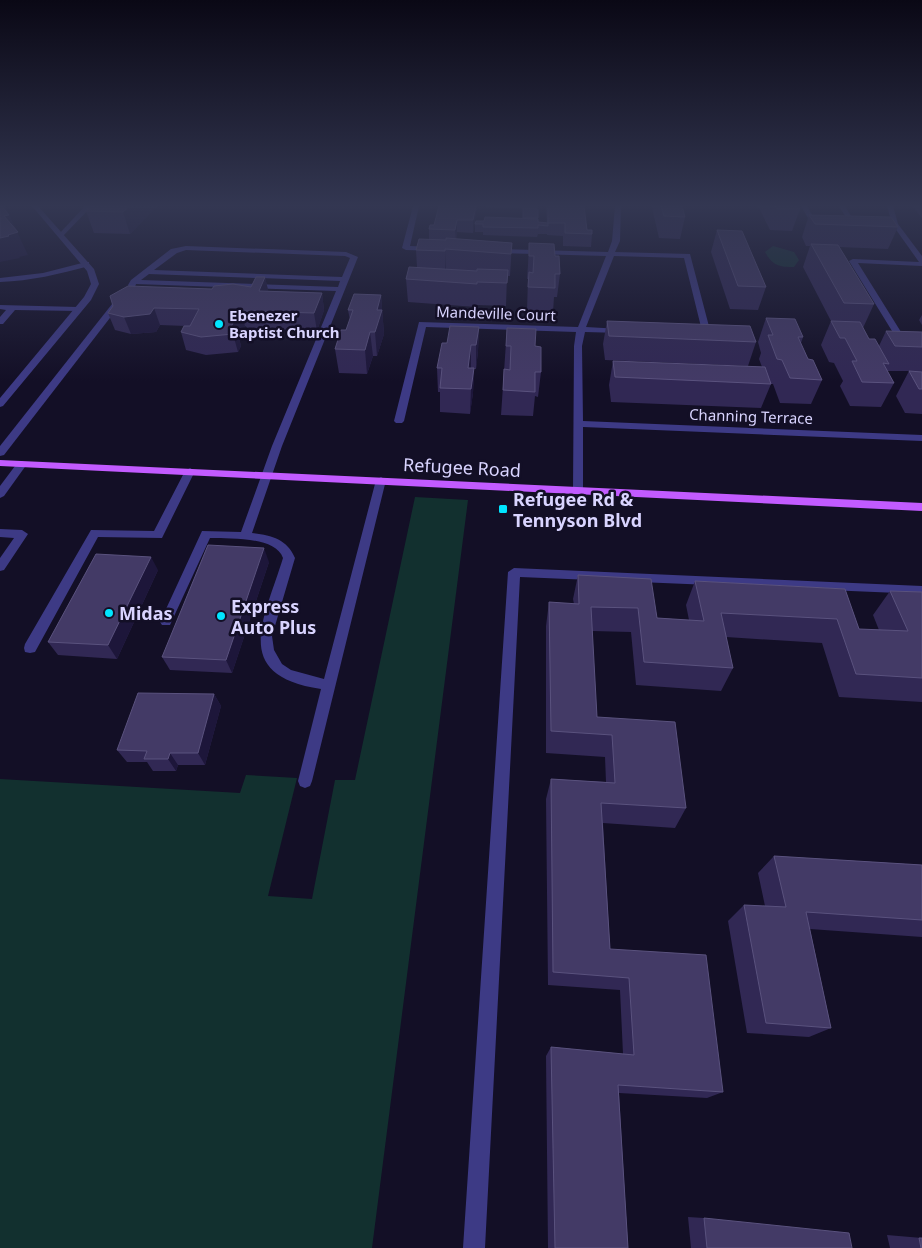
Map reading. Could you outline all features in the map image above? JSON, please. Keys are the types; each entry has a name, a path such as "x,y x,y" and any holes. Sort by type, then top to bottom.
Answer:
{"main road":[{"name":"Refugee Road","path":"0,463 922,507"}],"street":[{"path":"0,280 18,280 42,276 85,264"},
{"path":"2,400 88,298 94,284 91,271 86,264"},
{"path":"0,452 134,282 156,264"},
{"path":"245,536 266,475 351,264"},
{"path":"578,490 578,346 581,330 607,264"},
{"path":"688,333 707,334 689,264"},
{"path":"855,264 903,342 922,343"},
{"path":"146,272 345,279"},
{"path":"134,282 340,289"},
{"path":"0,307 78,310"},
{"path":"0,322 13,307"},
{"name":"Mandeville Court","path":"399,422 422,324 581,330"},
{"path":"581,330 629,331"},
{"name":"Channing Terrace","path":"578,424 922,438"},
{"path":"0,494 22,464"},
{"path":"30,648 95,533 158,535 190,471"},
{"path":"305,781 381,480"},
{"path":"0,532 22,534 0,566"},
{"path":"166,622 206,534 245,536 276,542 286,549 289,558 266,636 266,646 274,664 283,673 294,679 330,685"},
{"path":"474,1248 514,572 922,590"}],"green space":[{"path":"776,264 796,264 794,267"},
{"path":"415,497 468,500 372,1248 0,1248 0,779 240,793 246,775 297,778 268,896 312,899 335,780 355,780"}],"building":[{"path":"534,264 559,264 560,274 555,274 555,288 528,287 529,272 533,273"},
{"path":"730,264 756,264 766,287 738,286"},
{"path":"822,264 850,264 874,304 844,303"},
{"path":"409,267 477,271 477,269 508,270 507,283 477,282 477,284 406,279"},
{"path":"256,277 265,277 259,291 322,293 314,313 243,311 240,309 231,327 236,328 233,334 201,337 181,332 184,326 190,326 199,309 154,308 150,314 124,317 108,313 113,306 110,296 128,286 212,289 214,286 233,284 251,287"},
{"path":"354,294 381,295 377,310 382,310 375,332 370,332 365,350 335,349 341,330 346,330 353,310 348,310"},
{"path":"766,318 795,319 803,337 798,337 808,359 813,360 822,380 790,378 782,360 777,359 768,335 773,335"},
{"path":"607,321 750,326 756,342 609,336"},
{"path":"831,321 860,322 869,339 875,339 889,364 883,363 894,383 862,382 852,361 857,361 845,338 840,338"},
{"path":"450,326 479,327 476,345 471,345 468,368 474,368 471,389 440,388 442,368 437,368 442,343 447,343"},
{"path":"507,328 536,329 535,346 541,347 541,372 535,372 535,392 503,390 504,369 510,370 511,346 506,346"},
{"path":"886,331 922,332 922,347 895,346"},
{"path":"613,361 765,367 771,384 615,377"},
{"path":"909,371 922,372 922,389 919,389"},
{"name":"Express Auto Plus","path":"208,545 264,548 226,660 162,657"},
{"name":"Midas","path":"96,554 151,557 108,645 48,642"},
{"path":"578,575 651,579 657,618 704,621 695,581 845,589 859,629 908,631 890,591 922,592 922,678 856,674 837,619 721,613 733,668 644,662 638,608 591,607 597,717 675,722 686,808 601,803 610,949 706,955 723,1092 618,1085 628,1248 555,1248 551,1047 634,1055 629,978 553,972 551,779 615,783 612,735 551,731 549,602 579,604"},
{"path":"138,693 214,694 198,753 170,753 168,759 144,759 147,751 117,750"},
{"path":"774,856 922,865 922,920 806,912 831,1028 766,1023 744,905 786,907"},
{"path":"704,1218 849,1233 852,1248 707,1248"},
{"path":"919,1238 922,1238 922,1248 921,1248"}],"place":[{"name":"Ebenezer Baptist Church","path":"219,324"},
{"name":"Refugee Rd & Tennyson Blvd","path":"503,509"},
{"name":"Midas","path":"109,613"},
{"name":"Express Auto Plus","path":"221,616"}]}
